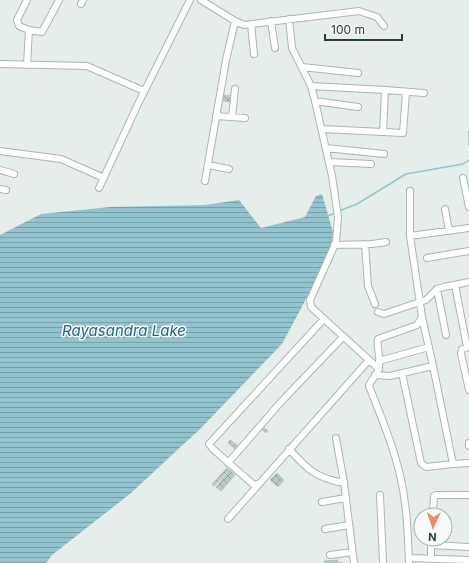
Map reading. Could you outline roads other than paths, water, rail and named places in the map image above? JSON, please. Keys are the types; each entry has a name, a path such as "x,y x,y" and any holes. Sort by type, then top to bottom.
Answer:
{"street":[{"path":"27,0 17,20 19,26 29,30 42,32 59,0"},
{"path":"99,188 144,91 190,0"},
{"path":"201,0 244,25 359,11 377,17 384,26"},
{"path":"289,19 292,48 311,86 316,101 329,162 338,217 336,242 310,300 311,307 323,320 379,369"},
{"path":"205,181 235,21"},
{"path":"271,21 275,48"},
{"path":"251,24 254,54"},
{"path":"27,65 29,30"},
{"path":"0,64 87,66 144,91"},
{"path":"302,67 358,73"},
{"path":"311,86 424,93"},
{"path":"232,117 235,89"},
{"path":"383,132 385,90"},
{"path":"322,129 403,133 406,92"},
{"path":"316,101 358,107"},
{"path":"216,116 245,118"},
{"path":"326,148 384,154"},
{"path":"0,151 61,159 104,178"},
{"path":"329,162 371,164"},
{"path":"208,165 229,169"},
{"path":"0,170 14,174"},
{"path":"463,178 469,207"},
{"path":"410,191 410,236 419,302 453,464"},
{"path":"445,209 449,231"},
{"path":"410,236 469,228"},
{"path":"334,245 386,242"},
{"path":"365,244 368,286 375,304"},
{"path":"427,258 469,251"},
{"path":"378,312 384,314 426,300 437,289 469,282"},
{"path":"455,285 468,347 462,349 461,354 469,390"},
{"path":"437,289 446,335"},
{"path":"422,317 418,325 378,339 379,369 375,376 370,380 369,386 386,429 398,472 405,503 409,560 432,558 469,560"},
{"path":"257,484 254,485 228,463 209,444 323,320"},
{"path":"228,463 280,403 343,337"},
{"path":"379,361 429,348"},
{"path":"228,519 257,484 369,360"},
{"path":"375,376 390,376 433,366"},
{"path":"402,373 421,463 430,468 469,463"},
{"path":"336,438 344,483 354,563"},
{"path":"288,450 307,468 325,480 344,483"},
{"path":"380,495 383,563"},
{"path":"433,507 434,496 436,495 469,495"},
{"path":"322,502 346,498"},
{"path":"326,530 349,525"},
{"path":"453,545 469,547"},
{"path":"431,547 432,558"},
{"path":"330,555 352,552"}],"water":[{"name":"Rayasandra Lake","path":"322,194 333,232 331,252 282,344 200,429 131,493 52,555 46,563 0,563 0,235 41,214 110,207 205,205 239,200 261,228 305,217 316,196"}],"waterway":[{"path":"469,131 469,145"},
{"path":"339,211 357,204 406,174 463,164 469,160"},
{"path":"328,216 335,213"}]}
